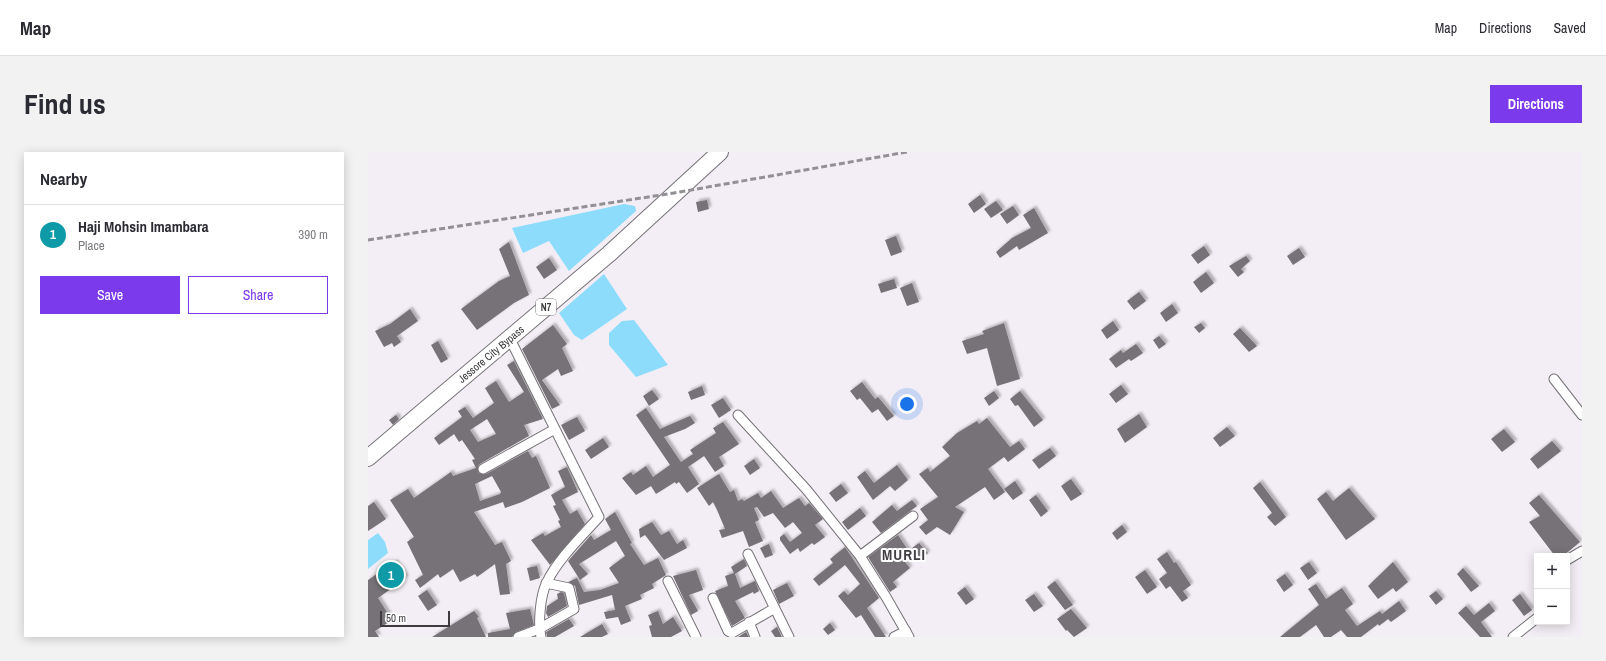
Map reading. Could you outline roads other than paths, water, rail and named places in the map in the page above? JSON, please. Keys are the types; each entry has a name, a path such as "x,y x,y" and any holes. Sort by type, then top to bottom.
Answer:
{"highway":[{"name":"Jessore City Bypass","path":"368,458 609,254 720,152"}],"street":[{"path":"513,345 599,517 571,547 546,583 541,606 540,633"},
{"path":"1554,379 1582,415"},
{"path":"738,415 801,483 860,556 907,634 894,637"},
{"path":"482,469 555,429"},
{"path":"860,556 913,516"},
{"path":"1570,558 1582,551"},
{"path":"748,554 789,637"},
{"path":"668,581 696,637"},
{"path":"518,637 540,633 574,609 569,588 546,583"},
{"path":"713,598 730,633 775,608"},
{"path":"1513,637 1534,620"},
{"path":"749,622 755,637"}],"water":[{"path":"624,204 635,206 636,211 569,271 549,241 523,253 512,228"},
{"path":"604,274 627,309 582,340 574,335 559,313"},
{"path":"634,320 668,365 636,377 609,345 609,333 622,321"},
{"path":"378,533 385,542 388,553 368,569 368,540"}],"railway":[{"path":"368,240 674,193 907,152"}],"place":[{"name":"Haji Mohsin Imambara","path":"391,575"}],"district":[{"name":"MURLI","path":"904,554"}]}
